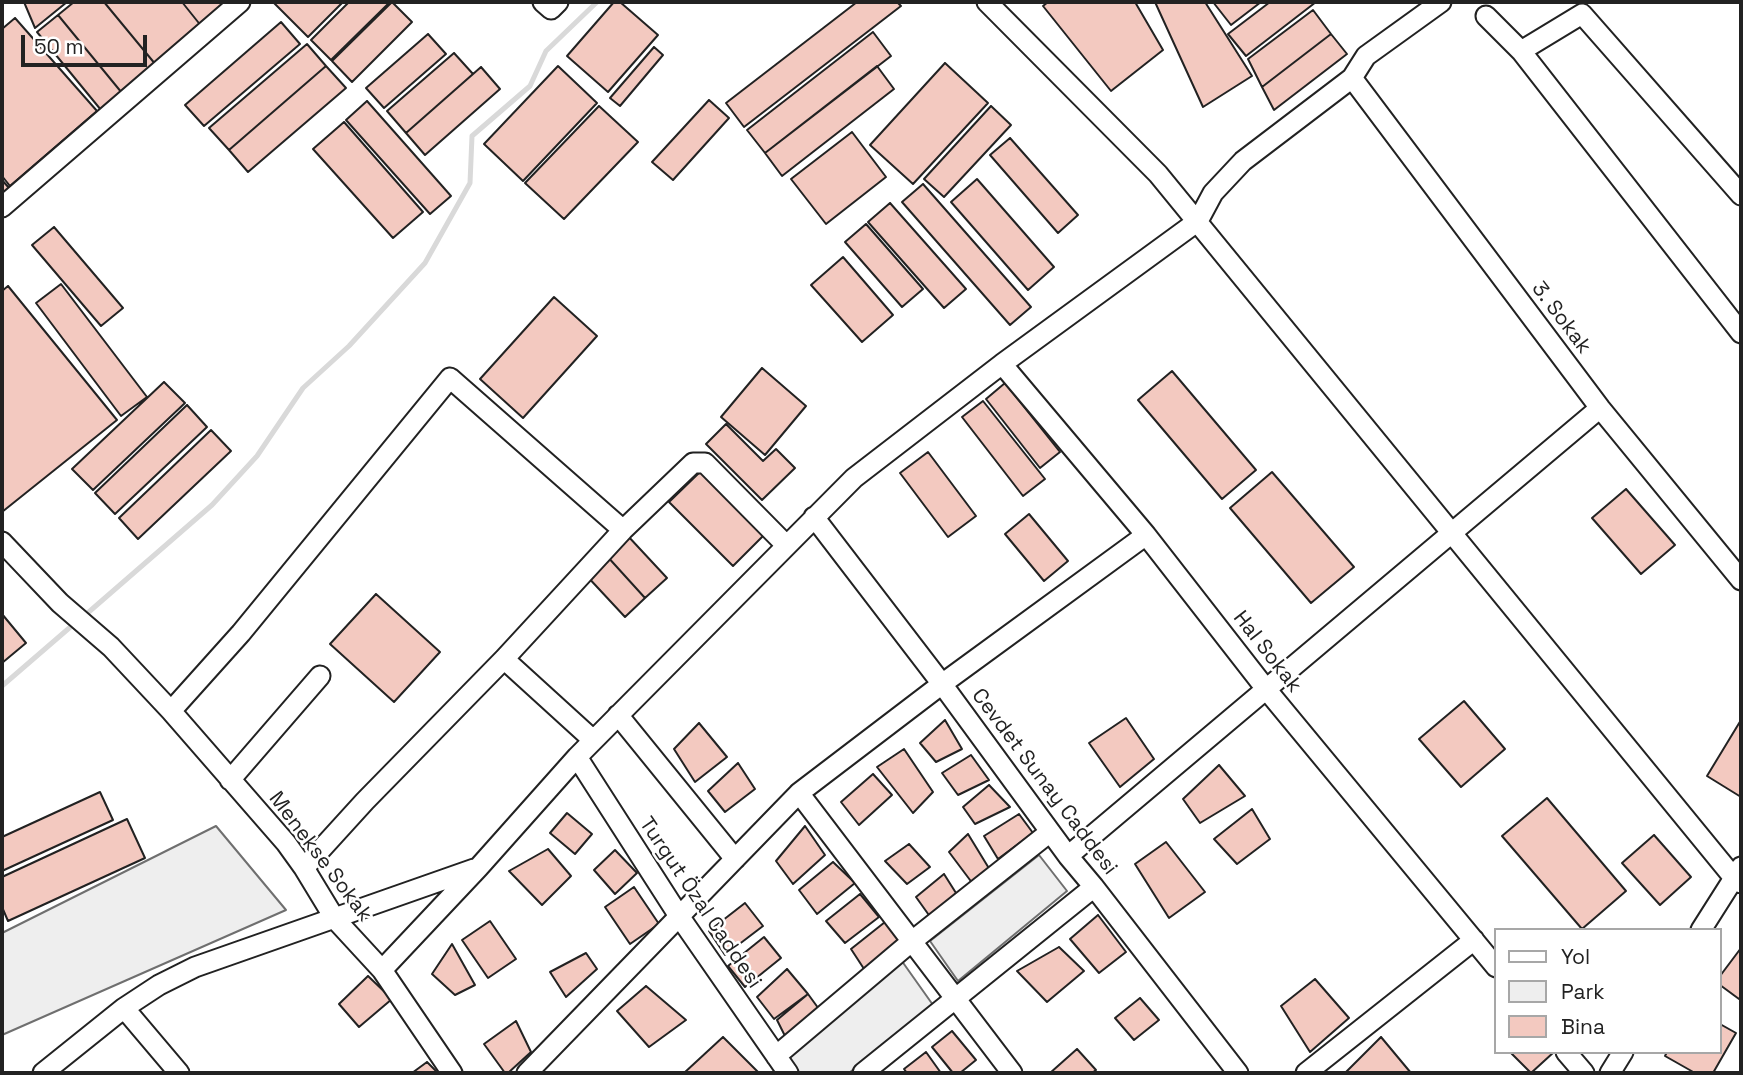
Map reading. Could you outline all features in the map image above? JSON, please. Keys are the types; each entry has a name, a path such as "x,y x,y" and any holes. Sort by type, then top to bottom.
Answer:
{"street":[{"path":"2,207 240,2"},
{"path":"543,2 551,9 558,2"},
{"path":"988,2 1158,174 1452,534 1739,876 1702,928"},
{"path":"382,970 593,740 854,478 1002,364 1198,221 1213,193 1243,161 1352,78 1366,56 1441,2"},
{"path":"1521,51 1580,8 1741,195"},
{"path":"1486,16 1521,51 1741,334"},
{"name":"3. Sokak","path":"1352,78 1600,408 1741,580"},
{"name":"Hal Sokak","path":"1002,364 1146,535 1266,689 1494,965"},
{"path":"171,711 241,633 450,378 623,530"},
{"path":"1068,856 1600,408"},
{"path":"304,868 623,530 684,469 693,463 705,463 786,545"},
{"name":"Cevdet Sunay Caddesi","path":"814,517 942,684 1068,856 1238,1073"},
{"path":"527,1073 799,793 942,684 1146,535"},
{"name":"Menekse Sokak","path":"2,542 60,603 111,647 171,711 286,843 335,919 382,970 452,1073"},
{"path":"504,659 593,740"},
{"path":"230,780 320,676"},
{"path":"618,715 735,859"},
{"name":"Turgut Özal Caddesi","path":"577,757 679,916 788,1073"},
{"path":"799,793 1012,1073"},
{"path":"776,1056 911,942 1051,832"},
{"path":"43,1073 124,1008 159,985 195,967 478,867"},
{"path":"863,1073 1094,887"},
{"path":"1306,1073 1474,940"},
{"path":"124,1008 179,1073"},
{"path":"1568,1054 1584,1073"},
{"path":"1610,1073 1622,1054"}],"green space":[{"path":"216,826 286,910 2,1035 2,933"},
{"path":"1039,855 1067,891 958,981 930,941"},
{"path":"899,957 933,1005 849,1073 798,1073 785,1056"}],"building":[{"path":"24,2 67,2 35,28"},
{"path":"74,2 104,2 156,65 122,93 58,15"},
{"path":"104,2 182,2 202,27 156,65"},
{"path":"182,2 233,2 202,27"},
{"path":"273,2 343,2 308,37"},
{"path":"349,2 390,2 331,60 311,40"},
{"path":"392,2 412,22 352,82 332,61"},
{"path":"614,2 620,2 658,35 608,92 567,56"},
{"path":"857,2 897,2 901,6 744,127 726,103"},
{"path":"1048,2 1135,2 1163,50 1111,91 1043,6"},
{"path":"1155,2 1205,2 1252,76 1203,107"},
{"path":"1213,2 1261,2 1231,25"},
{"path":"1270,2 1316,2 1246,56 1228,34"},
{"path":"1313,10 1331,34 1262,87 1248,59"},
{"path":"58,15 122,93 101,110 37,32"},
{"path":"15,18 97,111 10,186 2,176 2,29"},
{"path":"281,22 300,44 204,126 185,105"},
{"path":"873,32 891,56 765,153 747,130"},
{"path":"428,34 446,54 384,108 366,88"},
{"path":"1331,34 1347,54 1274,110 1262,87"},
{"path":"307,44 326,66 229,150 209,128"},
{"path":"654,47 663,55 620,106 610,98"},
{"path":"454,53 473,74 406,133 387,111"},
{"path":"945,63 988,103 913,184 870,145"},
{"path":"326,66 346,88 248,172 229,150"},
{"path":"558,66 597,103 523,181 484,144"},
{"path":"877,66 894,89 782,176 765,153"},
{"path":"481,67 500,89 425,155 406,133"},
{"path":"709,100 729,118 673,180 652,162"},
{"path":"367,101 451,196 430,214 346,120"},
{"path":"599,106 638,142 564,219 525,183"},
{"path":"991,106 1011,125 944,197 924,179"},
{"path":"344,122 423,212 393,238 313,149"},
{"path":"852,132 886,177 826,224 791,179"},
{"path":"1010,138 1078,215 1058,233 990,155"},
{"path":"977,179 1054,267 1028,290 951,202"},
{"path":"2,180 9,188 2,195"},
{"path":"923,184 1031,307 1010,325 902,202"},
{"path":"890,203 966,289 944,308 868,222"},
{"path":"866,224 923,289 902,307 845,242"},
{"path":"54,227 123,308 101,326 32,245"},
{"path":"843,257 893,315 862,342 811,285"},
{"path":"61,284 147,397 121,416 36,303"},
{"path":"8,286 117,420 2,512 2,291"},
{"path":"554,297 597,336 523,418 480,379"},
{"path":"762,368 806,406 765,455 721,417"},
{"path":"1172,371 1256,470 1222,499 1138,400"},
{"path":"164,382 185,403 93,490 72,469"},
{"path":"1005,383 1060,452 1040,468 986,399"},
{"path":"983,401 1045,479 1023,496 962,417"},
{"path":"187,405 207,427 115,514 95,493"},
{"path":"726,424 763,461 776,449 795,468 762,500 706,444"},
{"path":"211,430 231,451 138,539 119,518"},
{"path":"928,452 976,516 948,537 900,473"},
{"path":"701,471 769,530 733,566 669,502"},
{"path":"1272,472 1354,567 1311,603 1230,508"},
{"path":"1626,489 1675,545 1641,574 1592,518"},
{"path":"1029,514 1068,561 1044,581 1005,534"},
{"path":"627,535 667,578 645,598 606,555"},
{"path":"606,555 645,598 625,617 585,574"},
{"path":"376,594 440,652 394,702 330,644"},
{"path":"2,614 26,643 2,663"},
{"path":"1464,701 1505,749 1461,787 1419,739"},
{"path":"1126,718 1154,759 1120,787 1089,743"},
{"path":"945,720 962,749 936,762 920,743"},
{"path":"1741,720 1741,797 1707,776"},
{"path":"699,723 727,757 695,782 674,749"},
{"path":"904,749 933,792 913,813 877,767"},
{"path":"971,755 989,780 958,795 942,773"},
{"path":"738,763 755,789 725,812 708,791"},
{"path":"1219,765 1245,796 1200,823 1183,799"},
{"path":"873,774 892,795 859,825 841,802"},
{"path":"989,785 1010,807 975,824 963,807"},
{"path":"100,792 113,820 2,871 2,837"},
{"path":"1547,798 1626,891 1581,928 1502,836"},
{"path":"1252,809 1270,839 1237,864 1214,839"},
{"path":"567,813 592,834 575,854 550,833"},
{"path":"1019,814 1033,833 998,859 984,836"},
{"path":"127,819 145,858 8,921 2,907 2,877"},
{"path":"805,826 825,855 793,884 776,861"},
{"path":"968,834 990,870 973,884 949,852"},
{"path":"1654,835 1691,877 1660,905 1622,863"},
{"path":"1166,842 1205,892 1169,918 1135,864"},
{"path":"909,844 930,867 907,884 885,861"},
{"path":"548,849 571,876 542,905 509,871"},
{"path":"615,850 637,873 615,894 594,870"},
{"path":"833,862 855,883 817,914 799,890"},
{"path":"944,874 956,893 931,918 916,897"},
{"path":"634,887 659,924 630,944 605,907"},
{"path":"860,894 879,917 845,943 826,921"},
{"path":"745,903 763,926 725,955 709,931"},
{"path":"1098,915 1126,952 1099,973 1070,939"},
{"path":"490,921 516,959 488,978 462,940"},
{"path":"885,922 903,945 868,975 851,949"},
{"path":"764,937 781,958 745,987 728,966"},
{"path":"452,944 475,985 455,995 432,974"},
{"path":"1059,947 1084,971 1047,1002 1017,971"},
{"path":"1741,948 1739,999 1722,986 1722,973"},
{"path":"586,953 597,969 566,997 550,972"},
{"path":"787,969 808,994 774,1019 757,997"},
{"path":"368,976 392,999 359,1027 339,1004"},
{"path":"1315,979 1349,1018 1310,1052 1281,1006"},
{"path":"646,986 686,1020 649,1047 617,1011"},
{"path":"808,994 824,1016 788,1042 777,1020"},
{"path":"1140,998 1159,1020 1134,1040 1115,1018"},
{"path":"516,1021 531,1052 505,1073 484,1044"},
{"path":"1722,1025 1736,1033 1713,1073 1695,1073 1665,1056 1722,1054"},
{"path":"952,1031 976,1060 960,1073 953,1073 932,1047"},
{"path":"723,1037 759,1073 684,1073"},
{"path":"1381,1037 1411,1073 1345,1073"},
{"path":"1077,1049 1096,1070 1092,1073 1050,1073"},
{"path":"926,1052 941,1073 907,1073 904,1069"},
{"path":"1512,1054 1552,1054 1531,1073"},
{"path":"427,1062 438,1073 412,1073"}],"waterway":[{"path":"83,617 212,505 257,456 303,388 349,346 425,263 470,183 472,136 530,86 546,51 597,2"},
{"path":"2,686 75,623"}]}
